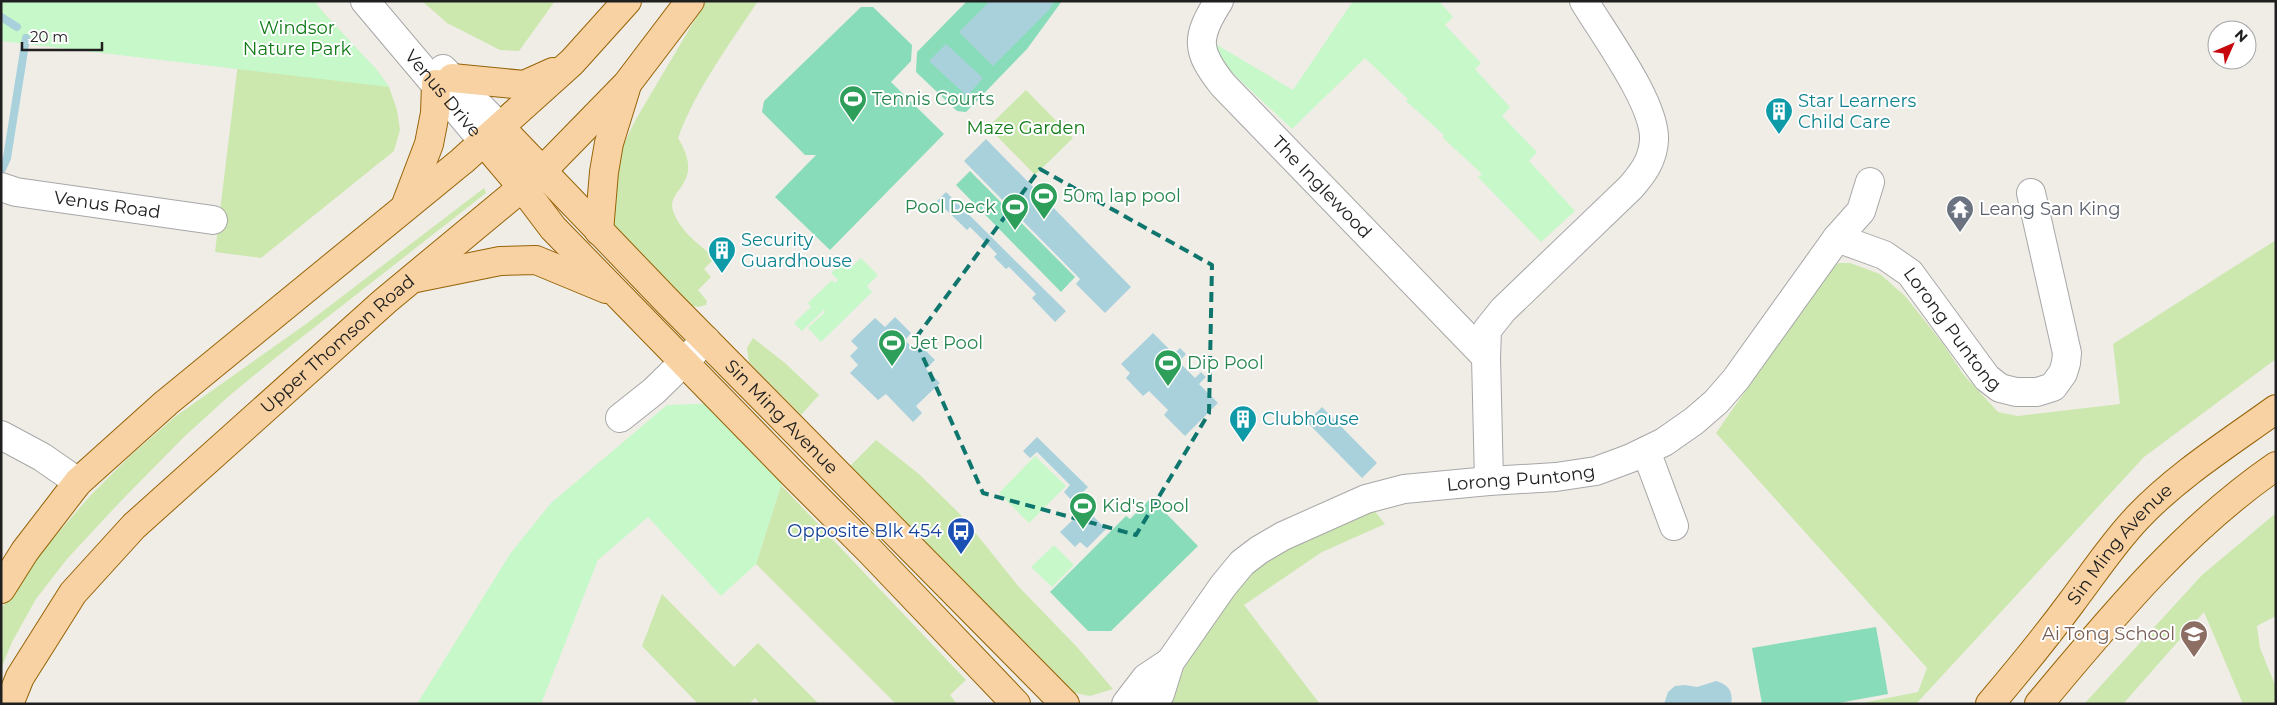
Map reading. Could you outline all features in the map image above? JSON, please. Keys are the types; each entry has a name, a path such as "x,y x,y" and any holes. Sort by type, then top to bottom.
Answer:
{"main road":[{"path":"1,589 25,551 78,482 166,403 403,210 492,134 572,62 628,1"},
{"name":"Upper Thomson Road","path":"9,704 20,677 73,593 134,526 410,280 543,170 627,84 690,1"},
{"path":"403,210 429,144 444,81 524,85 572,62"},
{"path":"599,231 604,172 609,143 627,84"},
{"name":"Sin Ming Avenue","path":"492,134 543,170 599,231 1065,704"},
{"name":"Venus Drive","path":"492,134 522,187"},
{"name":"Sin Ming Avenue","path":"522,187 553,228 614,292 869,550 1016,704"},
{"path":"410,280 500,261 536,260 614,292"},
{"name":"Sin Ming Avenue","path":"1990,704 2021,668 2114,544 2138,517 2159,498 2276,409"},
{"path":"2039,704 2099,631 2194,531 2276,466"}],"street":[{"name":"Venus Drive","path":"365,1 444,81"},
{"name":"Venus Drive","path":"384,1 444,81 468,126 492,134"},
{"name":"The Inglewood","path":"1219,1 1202,31 1202,51 1208,66 1223,84 1486,357"},
{"path":"1490,481 1486,357 1487,330 1494,320 1631,187 1644,172 1651,156 1654,139 1642,98 1584,1"},
{"name":"Lorong Puntong","path":"1153,704 1160,694 1170,662 1224,586 1242,563 1259,550 1283,536 1366,499 1391,492 1424,486 1556,477 1596,471 1646,451 1679,432 1716,402 1736,379 1838,238 1861,211 1870,182"},
{"name":"Venus Road","path":"1,187 16,192 214,220"},
{"name":"Lorong Puntong","path":"1838,238 1884,255 1910,273 1993,384 2016,392 2036,392 2054,387 2059,381 2066,363 2066,353 2031,194"},
{"path":"620,418 654,391 706,340"},
{"path":"1,435 42,457 78,482"},
{"path":"1646,451 1674,526"},
{"name":"Lorong Puntong","path":"1126,704 1146,678 1170,662"}],"highlighted area":[{"path":"1040,169 1212,265 1209,413 1136,535 983,493 915,339"}],"green space":[{"path":"1,1 316,4 355,49 376,69 389,87 397,110 400,130 394,151 261,258 215,252 239,55"},
{"name":"Windsor Nature Park","path":"1,1 315,1 376,69 389,87 1,41"},
{"path":"422,1 555,1 519,51 500,50 447,23"},
{"path":"706,1 758,1 694,102 678,138 685,152 688,173 672,203 674,215 686,233 715,258 704,269 711,277 698,290 707,301 706,305 698,307 690,305 613,226 612,168 636,119"},
{"path":"967,1 1062,1 1027,49 966,112 957,111 916,72 917,52"},
{"path":"1353,1 1439,1 1453,17 1445,25 1481,63 1475,69 1510,107 1502,116 1537,152 1529,161 1575,211 1541,242 1478,177 1482,174 1443,138 1444,135 1406,101 1408,99 1365,58 1292,129 1225,66 1216,52 1217,45 1293,90"},
{"name":"Tennis Courts","path":"861,7 873,7 912,45 911,61 891,82 944,134 830,250 775,197 816,155 805,155 762,112 764,101"},
{"name":"Maze Garden","path":"1026,90 1073,138 1035,175 988,127"},
{"name":"Pool Deck","path":"970,171 1075,277 1061,292 956,185"},
{"path":"484,188 486,193 274,359 185,436 67,559 36,599 12,642 1,669 1,609 38,556 90,496 129,457 176,416 306,324"},
{"path":"2276,240 2276,359 2144,457 1916,704 1857,704 1918,692 1927,668 1716,433 1832,267 1839,263 1850,263 1880,274 1905,296 1944,345 1963,374 1998,412 2018,416 2120,404 2113,344"},
{"path":"861,258 878,275 867,286 872,292 821,342 808,328 825,312 824,310 802,331 794,323 811,307 808,303 832,280 835,283 838,280 831,273 841,263 848,270"},
{"path":"753,338 785,363 819,395 801,415 749,362 747,348"},
{"path":"725,403 793,474 781,485 756,564 721,596 648,517 598,560 541,704 417,704 510,554 551,503 667,405"},
{"path":"876,440 919,474 961,515 1019,587 1077,647 1113,689 1090,696 1070,692 850,466"},
{"path":"1035,456 1066,486 1029,523 999,493"},
{"path":"781,485 966,680 950,695 957,704 896,704 756,564"},
{"path":"1151,498 1198,546 1111,631 1088,631 1050,592 1126,516 1130,519"},
{"path":"1373,509 1385,524 1322,552 1244,605 1320,704 1162,704 1198,645 1243,583 1259,568 1274,556 1298,543"},
{"path":"2276,513 2276,616 2257,626 2260,648 2276,687 2276,704 2243,704 2204,612 2123,704 2084,704 2202,575"},
{"path":"1054,545 1074,565 1052,587 1031,567"},
{"path":"662,594 734,667 758,643 819,704 760,704 755,698 749,704 698,704 642,646"},
{"path":"1876,627 1888,694 1833,704 1762,704 1752,648"}],"water":[{"path":"990,1 1054,1 1049,10 993,66 959,32"},
{"path":"946,44 983,78 967,96 929,61"},
{"name":"50m lap pool","path":"986,139 1131,287 1105,313 1076,284 1080,279 964,161"},
{"path":"946,192 1066,311 1055,322 1032,298 1036,294 1009,267 1006,269 994,257 997,254 970,227 967,230 937,201"},
{"name":"Jet Pool","path":"895,317 911,333 905,340 913,349 919,344 935,360 926,369 940,383 916,406 922,413 913,422 886,394 878,400 850,373 858,365 850,356 858,348 851,341 875,318 885,327"},
{"name":"Dip Pool","path":"1153,333 1174,354 1180,348 1186,354 1179,362 1195,378 1201,372 1206,377 1199,384 1218,403 1185,436 1164,415 1168,410 1149,391 1143,396 1126,378 1130,373 1121,364"},
{"path":"1322,407 1377,463 1362,478 1307,422"},
{"path":"1037,437 1088,487 1073,502 1064,492 1070,485 1037,452 1030,458 1023,451"},
{"name":"Kid's Pool","path":"1077,516 1085,524 1093,516 1106,529 1087,548 1080,542 1075,547 1060,532"},
{"path":"1716,681 1729,689 1732,699 1731,704 1664,704 1668,692 1675,686 1697,687"}],"waterway":[{"path":"1,17 17,27"},
{"path":"2,169 7,158 26,38"}],"place":[{"name":"Tennis Courts","path":"853,123"},
{"name":"Star Learners Child Care","path":"1779,135"},
{"name":"50m lap pool","path":"1044,220"},
{"name":"Pool Deck","path":"1015,231"},
{"name":"Leang San King","path":"1960,233"},
{"name":"Security Guardhouse","path":"722,274"},
{"name":"Jet Pool","path":"892,367"},
{"name":"Dip Pool","path":"1168,387"},
{"name":"Clubhouse","path":"1243,443"},
{"name":"Kid's Pool","path":"1083,530"},
{"name":"Opposite Blk 454","path":"961,555"},
{"name":"Ai Tong School","path":"2194,658"}]}
